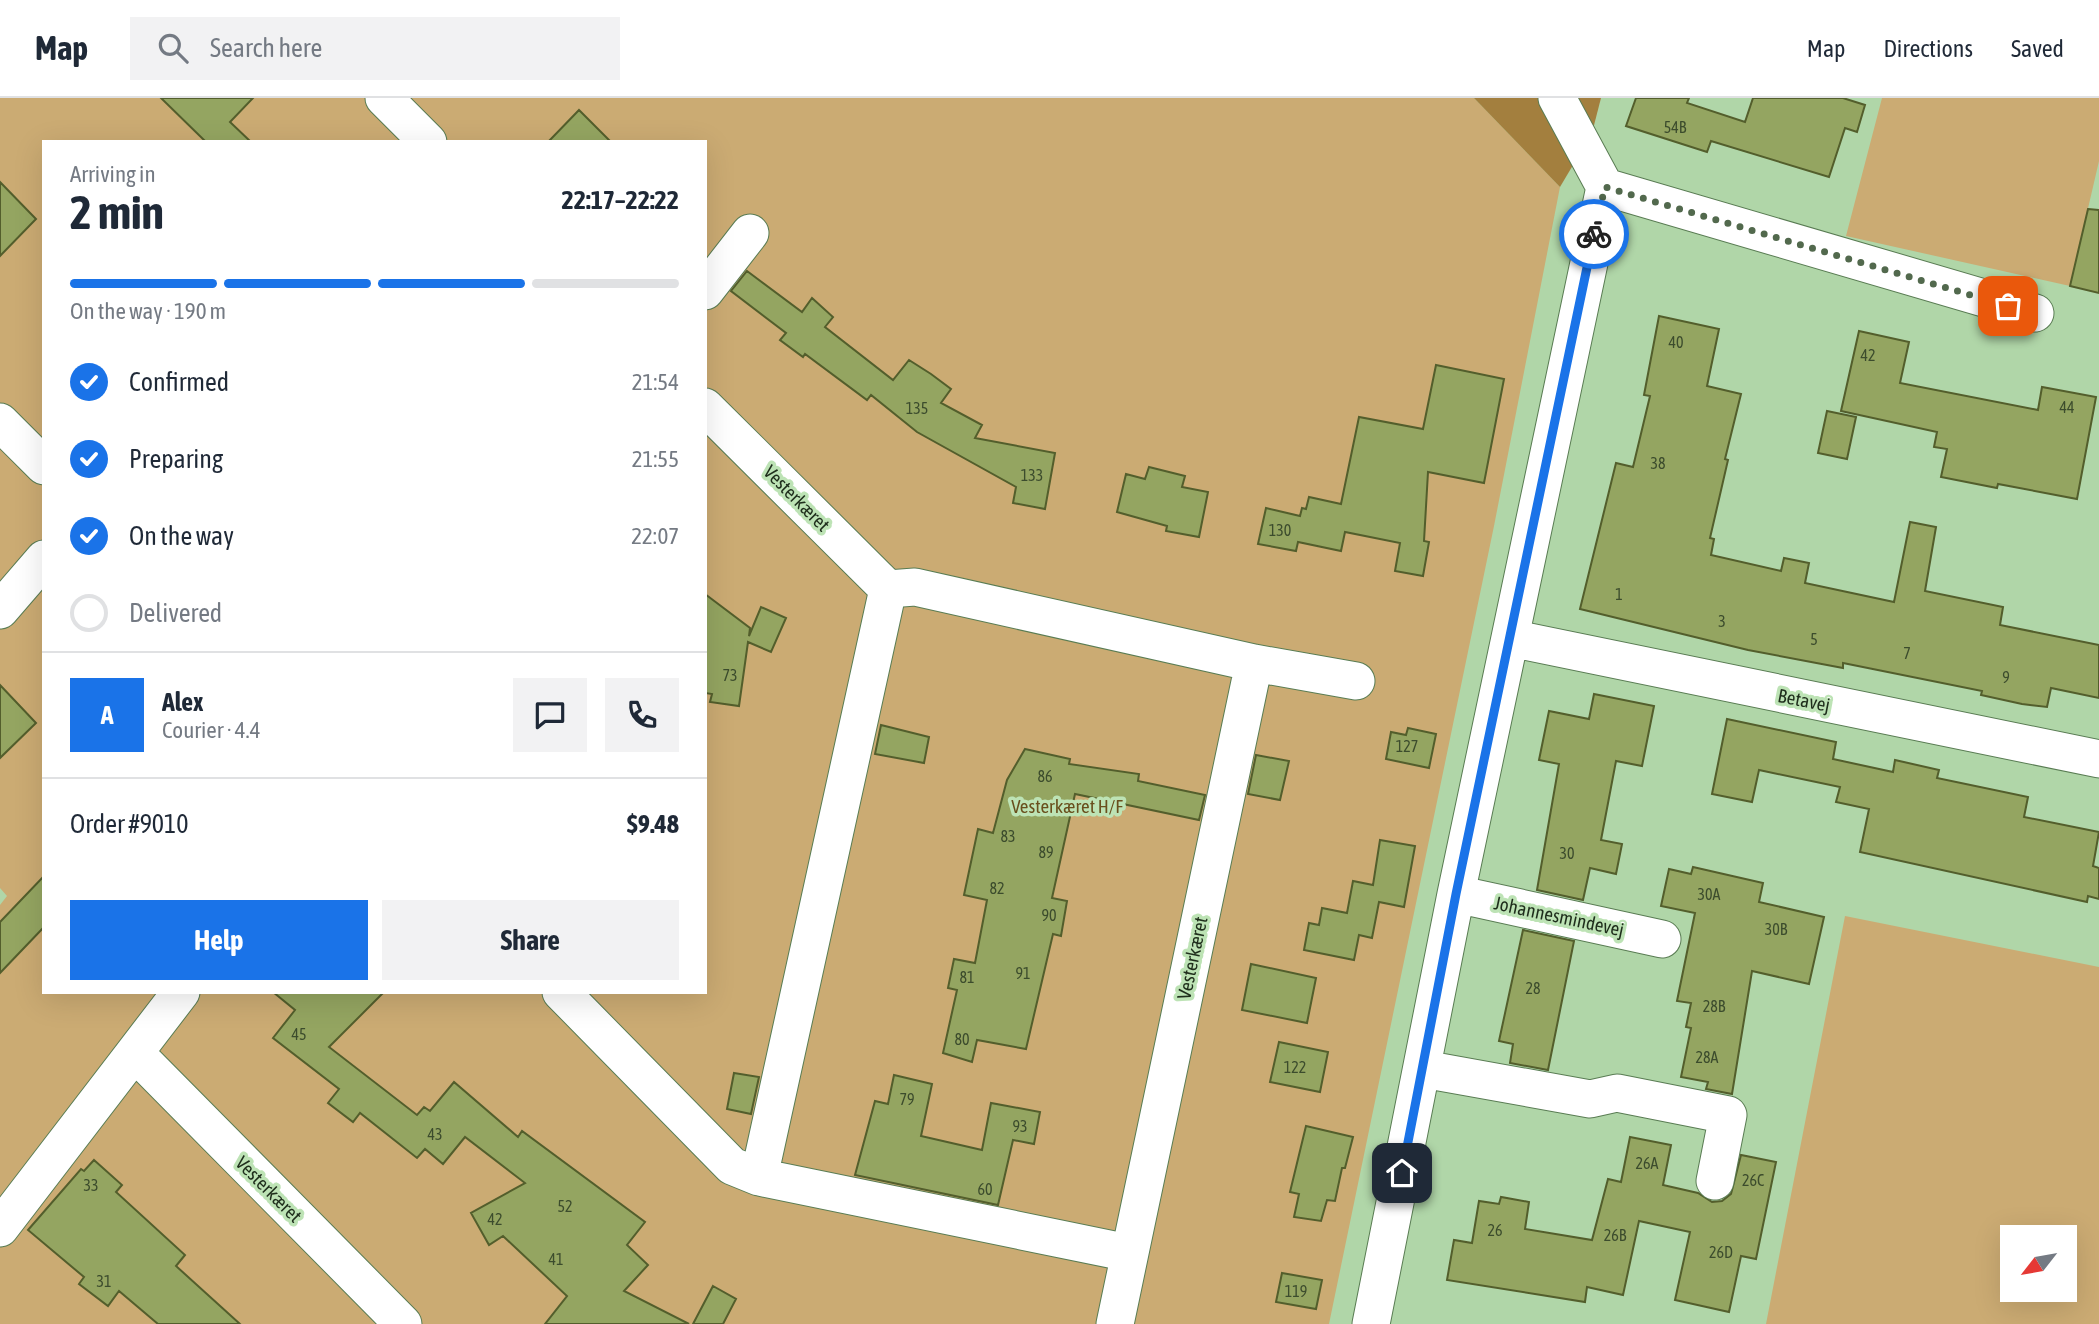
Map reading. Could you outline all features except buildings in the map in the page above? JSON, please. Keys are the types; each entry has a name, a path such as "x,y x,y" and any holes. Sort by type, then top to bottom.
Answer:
{"street":[{"path":"384,98 416,138"},
{"path":"1371,1324 1456,894 1605,187 1558,98"},
{"path":"1605,187 2035,313"},
{"path":"707,288 750,233"},
{"name":"Vesterkæret","path":"707,409 888,589"},
{"path":"0,422 42,464"},
{"path":"0,610 42,561"},
{"path":"759,1177 888,589 915,587 1254,663 1356,681"},
{"name":"Betavej","path":"1510,638 2099,760"},
{"name":"Vesterkæret","path":"1115,1324 1254,663"},
{"name":"Johannesmindevej","path":"1456,894 1662,939"},
{"path":"0,1227 136,1054 180,994"},
{"path":"563,994 732,1166 759,1177 1129,1253"},
{"name":"Vesterkæret","path":"136,1054 402,1324"},
{"path":"1423,1069 1590,1099 1616,1093 1728,1115 1715,1181"}],"green space":[{"name":"Vesterkæret H/F","path":"0,98 1474,98 1560,187 1494,526 1329,1324 0,1324 0,905 7,896 0,888"},
{"path":"1882,98 2099,98 2099,161 2070,286 1846,236"},
{"path":"1845,916 2099,967 2099,1324 1766,1324"}],"shaded area":[{"path":"1474,98 1601,98 1592,133 1560,187"}],"way so far":[{"path":"1594,234 1605,187 2008,306"}],"route":[{"path":"1402,1173 1456,894 1594,234"}]}
